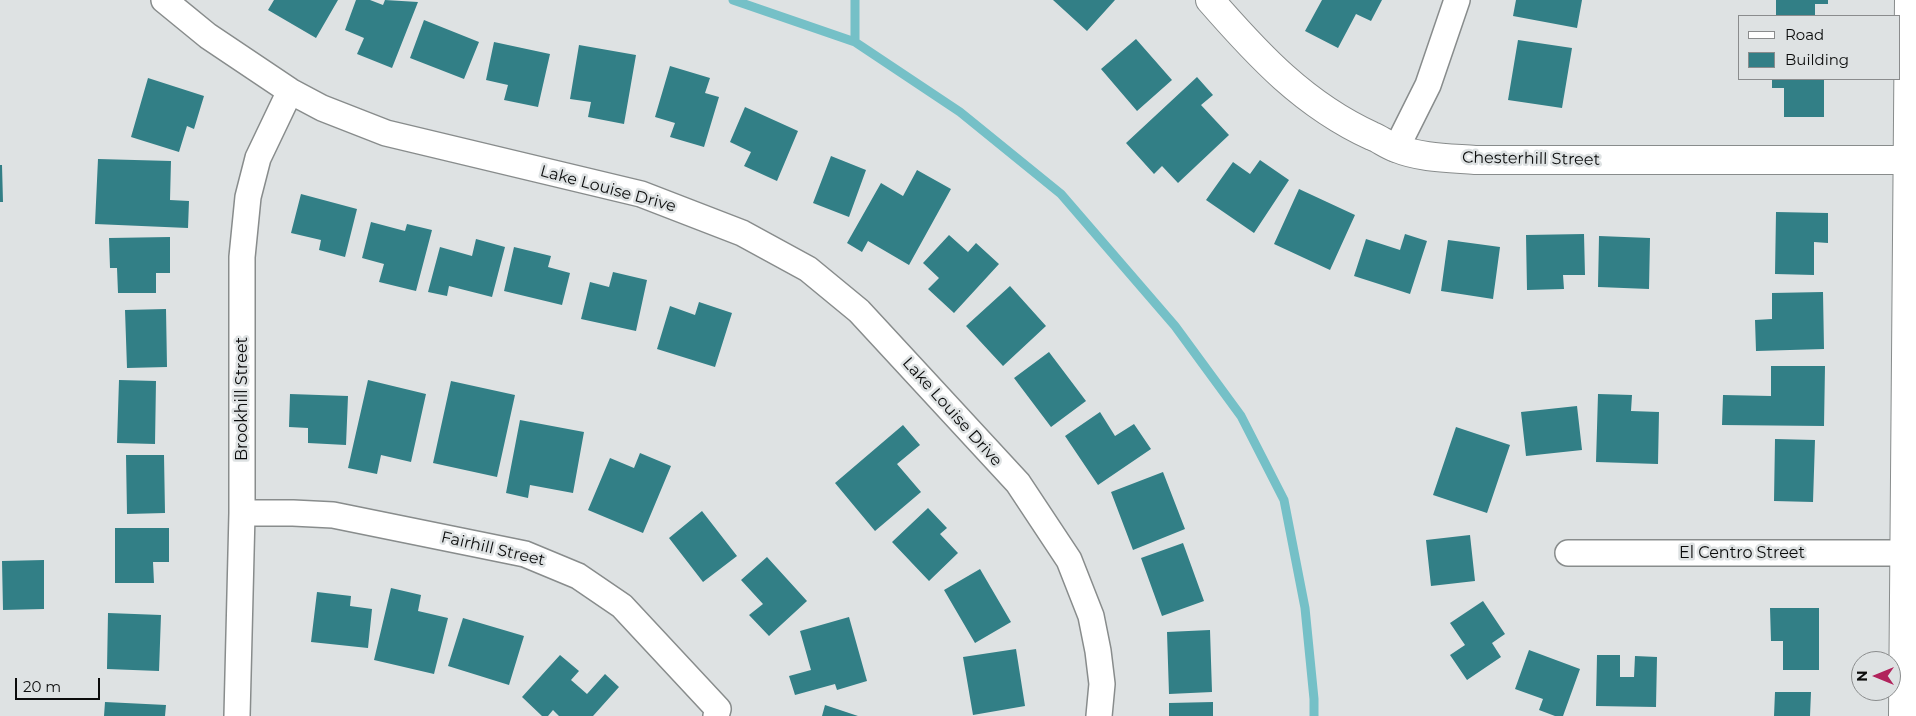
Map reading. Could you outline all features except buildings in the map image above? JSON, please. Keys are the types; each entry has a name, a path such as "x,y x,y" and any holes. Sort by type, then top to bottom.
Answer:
{"street":[{"name":"Lake Louise Drive","path":"164,0 208,36 290,92 322,108 386,133 641,194 742,233 808,269 859,311 1018,483 1069,560 1091,616 1098,651 1102,684 1099,716"},
{"name":"Chesterhill Street","path":"1210,0 1258,54 1295,89 1351,127 1396,149 1426,156 1475,160 1908,160"},
{"path":"1396,149 1428,85 1457,0"},
{"path":"1903,716 1909,553 1909,0"},
{"name":"Brookhill Street","path":"237,716 242,513 243,227 258,158 290,92"},
{"name":"Fairhill Street","path":"242,513 293,512 333,515 525,554 554,564 578,576 622,606 717,713"},
{"name":"El Centro Street","path":"1568,553 1909,553"}],"waterway":[{"path":"733,0 855,42"},
{"path":"855,0 855,42 960,112 1061,194 1175,326 1241,416 1284,500 1305,608 1314,716"}]}
